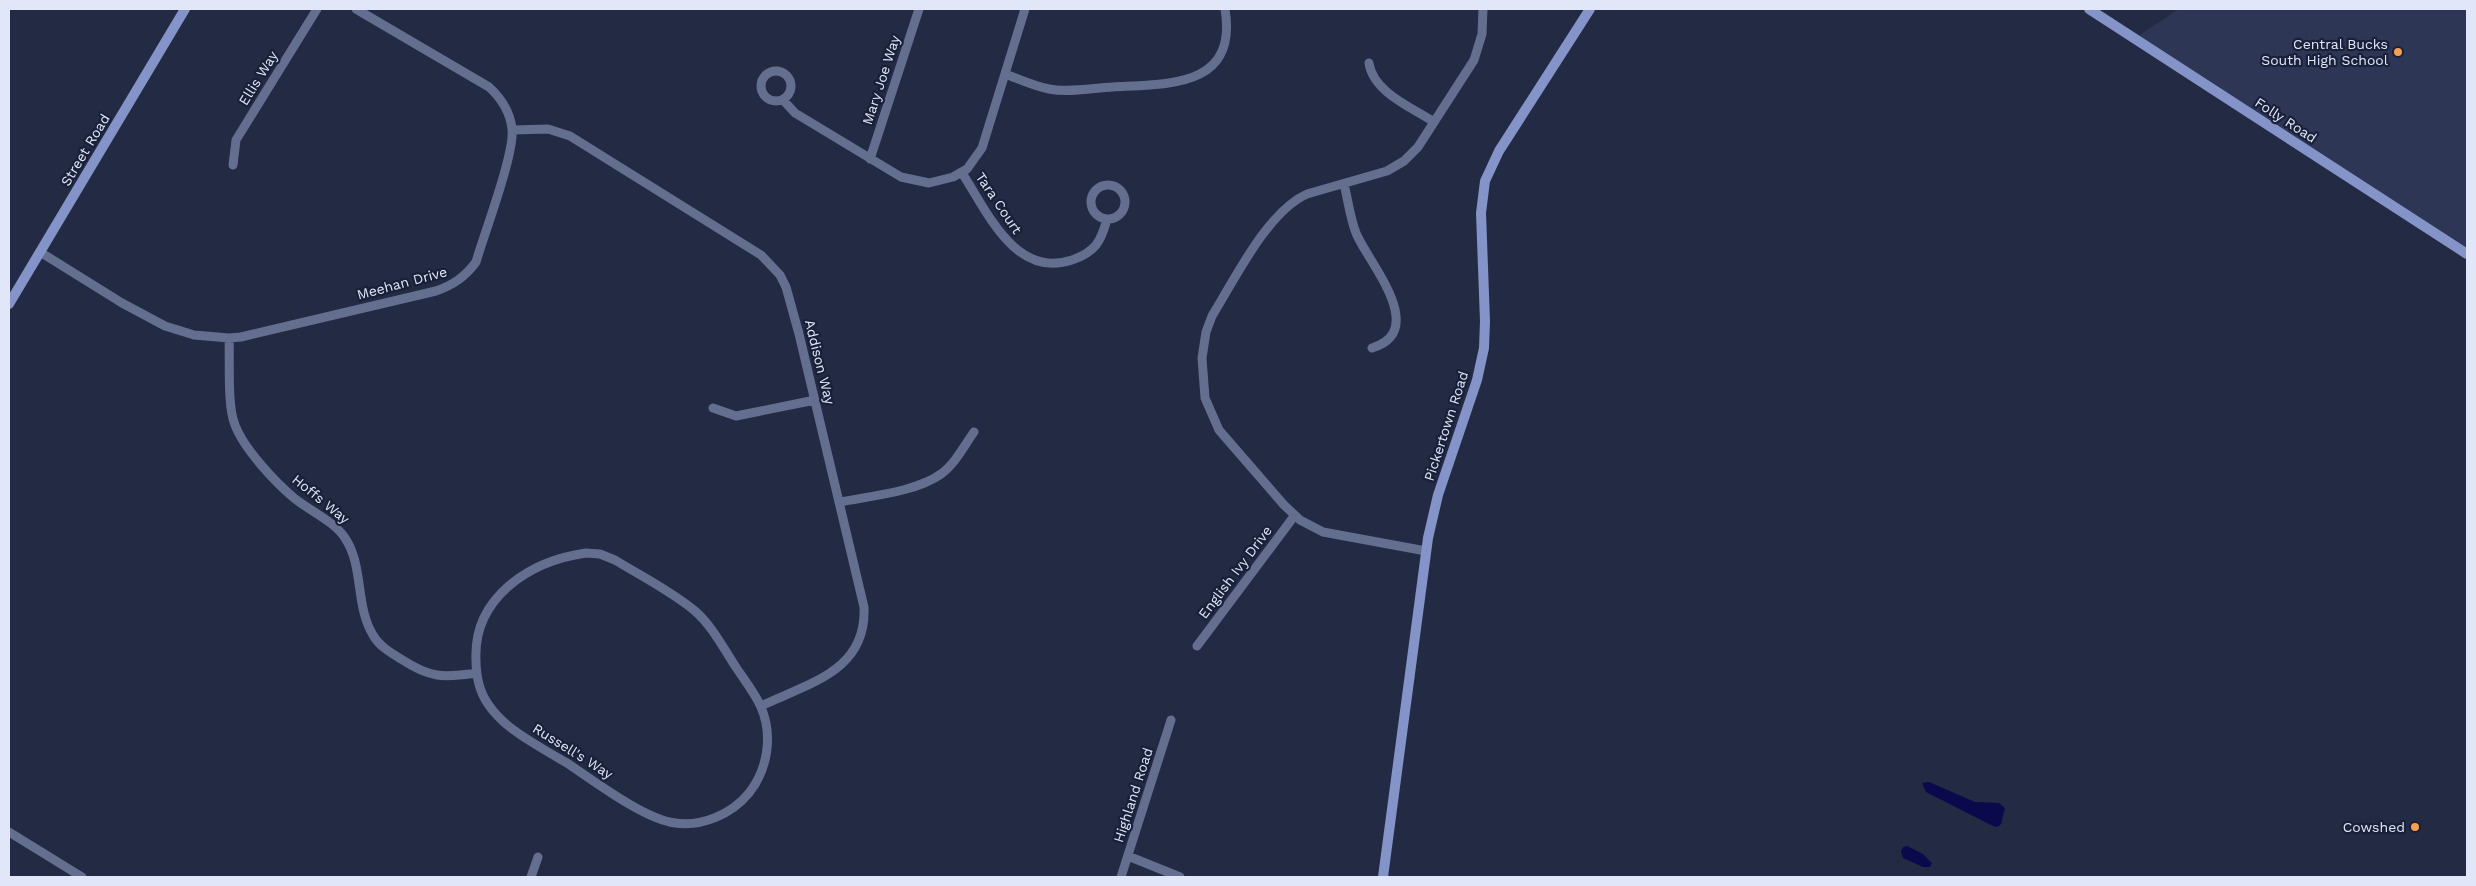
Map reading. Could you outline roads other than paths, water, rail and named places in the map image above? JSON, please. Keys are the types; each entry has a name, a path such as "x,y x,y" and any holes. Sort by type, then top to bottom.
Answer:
{"street":[{"name":"Street Road","path":"9,304 186,9"},
{"name":"Ellis Way","path":"233,165 236,140 317,9"},
{"path":"356,9 488,87 501,98 513,130"},
{"name":"Mary Joe Way","path":"870,159 919,9"},
{"path":"783,100 795,113 901,177 918,182 941,181 962,172 975,159 982,148 1026,9"},
{"path":"1005,74 1057,90 1166,85 1185,82 1207,69 1218,57 1225,41 1227,29 1225,9"},
{"path":"1426,551 1323,532 1295,516 1219,430 1205,398 1202,376 1204,342 1212,316 1277,216 1299,198 1396,166 1418,147 1474,60 1482,34 1483,9"},
{"name":"Pickertown Road","path":"1383,877 1426,551 1438,495 1477,380 1484,348 1485,321 1481,213 1486,181 1499,151 1590,9"},
{"name":"Folly Road","path":"2089,9 2467,254"},
{"path":"1369,63 1373,78 1380,87 1434,122"},
{"name":"Addison Way","path":"513,130 548,129 570,136 761,255 780,276 786,287 840,502 864,607 863,632 858,645 835,670 760,706"},
{"name":"Meehan Drive","path":"40,252 122,303 165,326 194,335 229,338 436,291 455,283 476,262 508,156 513,130"},
{"name":"Tara Court","path":"962,172 1007,242 1033,260 1057,264 1079,258 1101,240 1108,219"},
{"path":"1344,184 1355,232 1385,282 1394,304 1395,316 1391,336 1379,346 1372,348"},
{"name":"Hoffs Way","path":"229,338 234,425 243,440 272,476 293,497 344,536 352,549 366,622 373,636 383,648 419,671 432,676 449,677 476,673"},
{"path":"713,408 736,416 815,400"},
{"path":"840,502 918,486 940,475 954,461 974,432"},
{"name":"English Ivy Drive","path":"1197,646 1295,516"},
{"name":"Russell's Way","path":"600,554 615,560 697,613 714,632 760,706 767,736 767,750 762,770 752,789 734,807 712,819 686,824 674,823 656,817 628,802 512,729 487,703 476,673 477,636 484,615 497,596 526,573 548,563 572,555 600,554"},
{"name":"Highland Road","path":"1121,877 1171,720"},
{"path":"9,832 82,877"},
{"path":"1128,856 1180,877"},
{"path":"531,877 538,857"}],"place":[{"name":"Central Bucks South High School","path":"2398,52"},
{"name":"Cowshed","path":"2415,827"}]}
